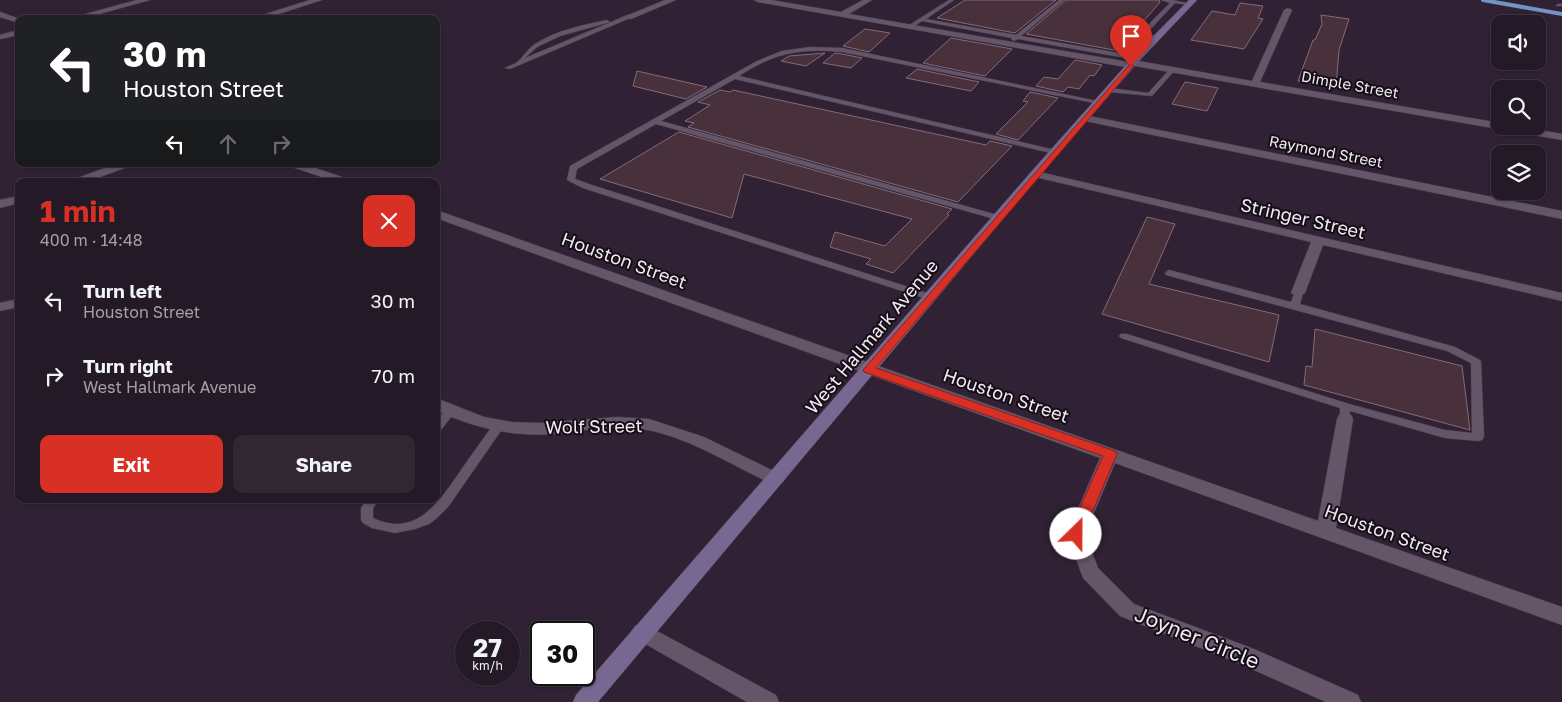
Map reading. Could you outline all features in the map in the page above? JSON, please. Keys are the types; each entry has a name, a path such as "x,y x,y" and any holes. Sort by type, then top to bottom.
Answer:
{"street":[{"path":"87,15 146,0"},
{"path":"267,15 318,0"},
{"path":"628,17 672,0"},
{"name":"Dimple Street","path":"758,0 1008,44 1134,62 1562,137"},
{"path":"843,14 868,0"},
{"name":"West Hallmark Avenue","path":"584,702 1054,152 1134,62 1191,2"},
{"path":"1255,84 1288,10"},
{"path":"0,14 15,20"},
{"path":"0,37 15,33"},
{"name":"Raymond Street","path":"1084,118 1562,215"},
{"path":"87,178 118,167"},
{"path":"301,167 330,178"},
{"name":"Stringer Street","path":"1035,174 1562,298"},
{"path":"0,204 15,200"},
{"name":"Houston Street","path":"440,215 868,370 1110,454 1562,616"},
{"path":"1296,299 1318,240"},
{"path":"0,306 15,304"},
{"name":"Wolf Street","path":"444,407 499,425 525,429 611,423 648,425 684,436 776,479"},
{"path":"1326,532 1345,412"},
{"name":"Joyner Circle","path":"1110,454 1076,534 1090,572 1127,610 1246,656 1350,702"},
{"path":"642,632 768,702"}],"lane":[{"path":"911,26 952,0"},
{"path":"1008,44 1062,0"},
{"path":"1163,0 1191,2"},
{"path":"1120,55 1173,2"},
{"path":"518,63 525,53 546,40 586,26 628,17"},
{"path":"508,68 628,17"},
{"path":"922,20 1120,55 1134,62"},
{"path":"1142,35 1158,37"},
{"path":"930,297 572,180 573,168 734,77 745,68 780,52 813,47 842,50 1099,102"},
{"path":"1109,90 1150,95 1172,70"},
{"path":"734,77 1054,152"},
{"path":"656,122 998,218"},
{"path":"1124,336 1345,412 1444,434 1478,437 1476,362 1451,349 1296,299 1168,273"},
{"path":"370,503 367,508 367,520 378,526 392,529 422,522 440,509 499,425"}],"building":[{"path":"965,0 1056,0 1015,33 937,18"},
{"path":"1066,0 1159,0 1160,2 1120,49 1114,50 1026,34"},
{"path":"1240,3 1263,6 1258,18 1263,19 1244,49 1191,40 1212,11 1235,15"},
{"path":"1321,15 1349,19 1339,50 1336,87 1298,81 1313,40 1315,40 1322,24"},
{"path":"865,29 890,33 869,52 843,46"},
{"path":"951,38 1012,49 985,76 923,63"},
{"path":"825,53 806,66 781,61 789,56"},
{"path":"835,53 862,58 851,68 823,63"},
{"path":"1075,60 1102,65 1094,76 1090,75 1079,89 1068,87 1063,92 1036,86 1044,77 1058,79"},
{"path":"917,69 979,82 971,91 906,78"},
{"path":"637,71 707,87 686,99 633,86"},
{"path":"1185,82 1218,88 1207,111 1172,104"},
{"path":"720,90 730,92 733,90 986,145 990,141 1012,146 958,202 688,127 694,123 685,121 710,105 698,102"},
{"path":"1030,92 1058,98 1018,140 996,134 1028,102 1023,101"},
{"path":"679,132 952,209 947,214 949,215 893,273 866,264 871,259 830,247 835,232 885,246 912,219 744,174 732,218 600,179"},
{"path":"1147,217 1175,224 1149,284 1279,315 1269,362 1102,314"},
{"path":"1315,329 1462,366 1470,430 1304,385 1306,366 1312,367"}],"waterway":[{"path":"1483,0 1562,14"}],"route":[{"path":"1076,534 1110,454 868,370 1035,174 1131,66"}]}
